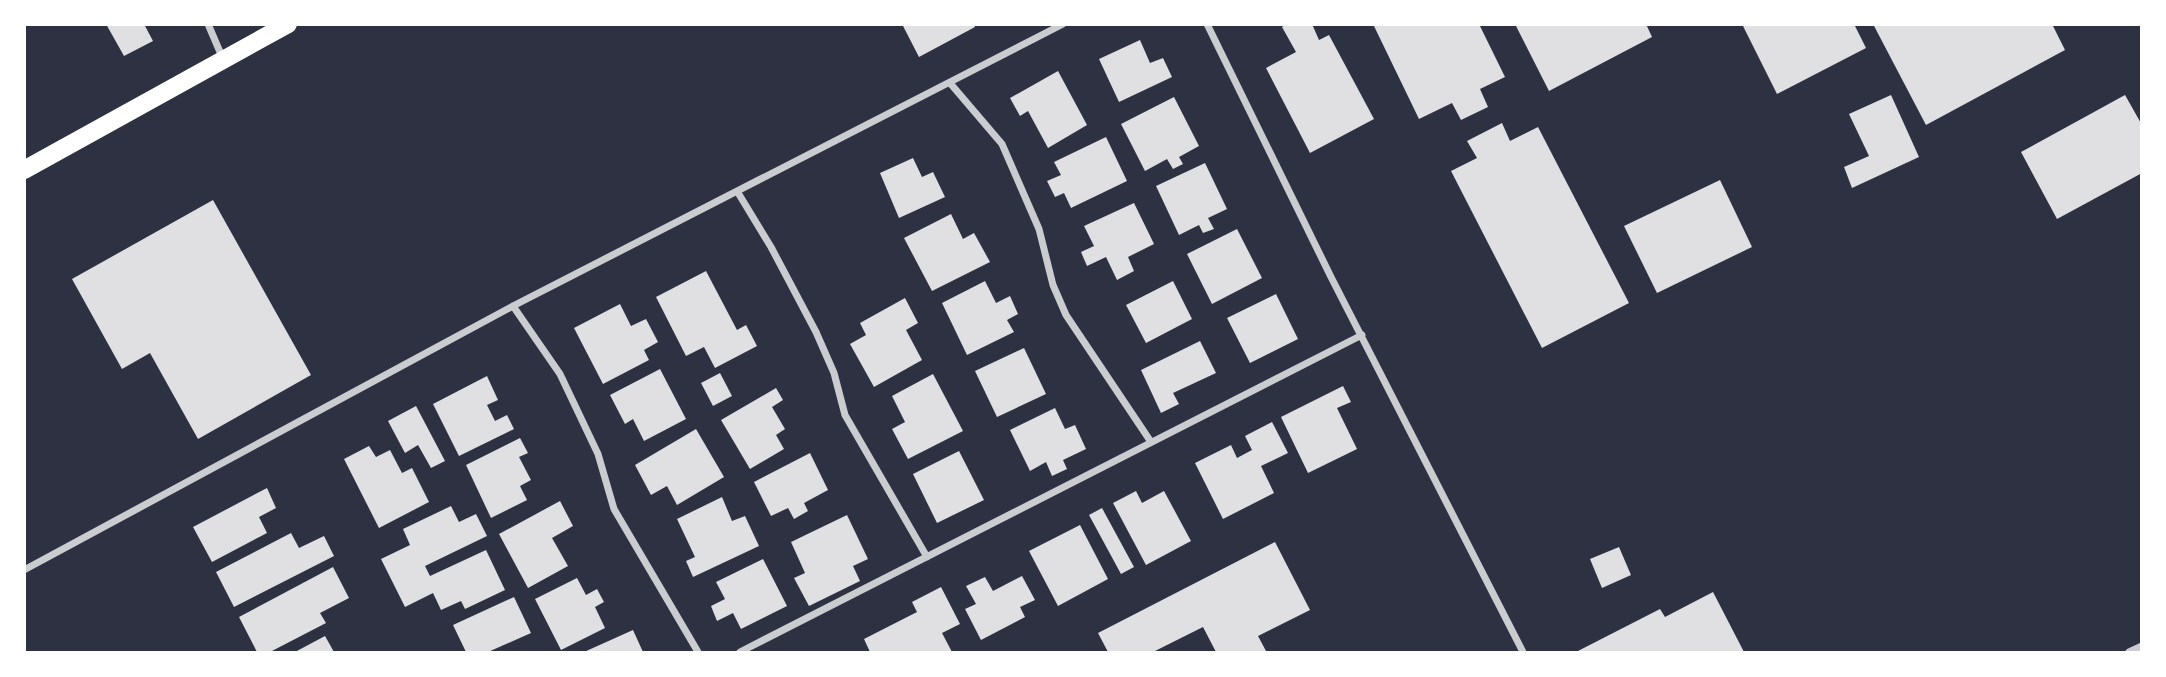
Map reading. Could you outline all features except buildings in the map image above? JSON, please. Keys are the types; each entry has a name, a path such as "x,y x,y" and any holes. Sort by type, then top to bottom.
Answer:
{"main road":[{"path":"24,170 288,24"}],"street":[{"path":"208,24 224,60"},
{"path":"24,570 513,306 1063,24"},
{"path":"1207,24 1523,653"},
{"path":"950,83 1002,144 1039,229 1053,285 1066,315 1152,442"},
{"path":"737,191 771,247 816,332 834,373 845,415 927,557"},
{"path":"513,306 560,374 598,454 614,509 698,653"},
{"path":"740,653 1362,335"},
{"path":"2129,653 2141,646"}]}
